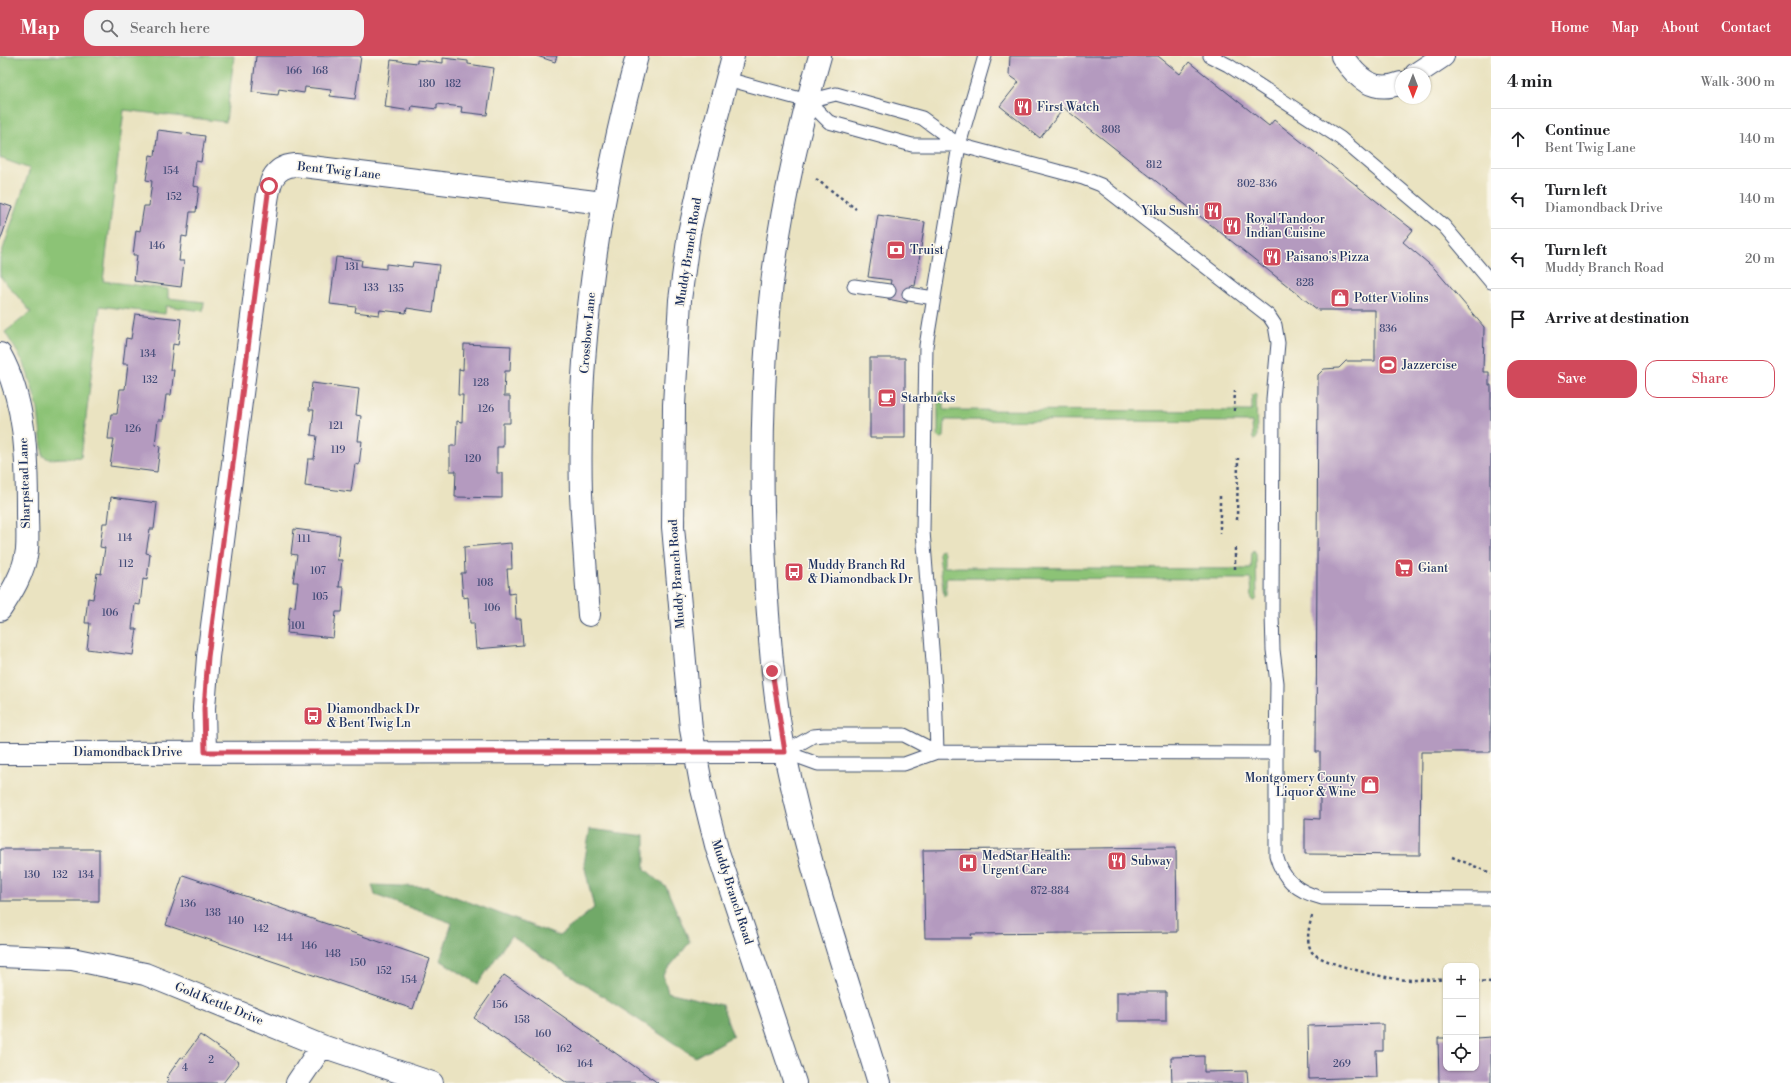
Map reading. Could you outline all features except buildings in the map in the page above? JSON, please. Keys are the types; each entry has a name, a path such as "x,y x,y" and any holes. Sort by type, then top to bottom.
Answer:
{"street":[{"name":"Crossbow Lane","path":"589,615 581,494 583,386 591,294 603,202 637,56"},
{"name":"Muddy Branch Road","path":"733,56 704,165 689,233 680,300 674,405 673,527 678,601 694,752 702,789 717,849 795,1083"},
{"path":"820,56 784,206 768,323 762,435 764,543 772,671 785,752 794,796 817,880 879,1083"},
{"path":"1342,56 1362,81 1377,86 1395,85"},
{"path":"1425,68 1443,56"},
{"name":"Bent Twig Lane","path":"205,752 204,708 208,657 266,208 269,186 273,176 280,169 295,165 603,202"},
{"name":"Sharpstead Lane","path":"0,354 11,377 20,409 25,441 27,551 17,584 0,610"},
{"name":"Diamondback Drive","path":"0,753 785,752"},
{"name":"Gold Kettle Drive","path":"0,956 72,959 145,974 322,1046 432,1083"},
{"path":"297,1083 322,1046"}],"lane":[{"path":"936,752 936,688 923,531 926,346 959,145 985,56"},
{"path":"1210,56 1228,65 1340,138 1444,226 1491,282"},
{"path":"727,79 808,101 836,94 922,118 959,145"},
{"path":"808,101 828,122 912,145 959,145 1083,178 1101,185 1269,316 1275,325 1278,343 1273,399 1272,614 1273,650 1277,683 1276,854 1279,868 1296,888 1309,895 1322,898 1491,899"},
{"path":"854,286 889,291"},
{"path":"909,294 934,298"},
{"path":"785,752 813,736 904,735 936,752"},
{"path":"785,752 818,764 904,764 936,752 1276,753"}],"path":[{"path":"814,178 856,209"},
{"path":"1234,411 1235,391"},
{"path":"1238,458 1238,520"},
{"path":"1220,496 1220,534"},
{"path":"1235,548 1235,569"},
{"path":"1452,857 1491,873"},
{"path":"1322,898 1313,915 1309,929 1309,940 1313,952 1322,958 1337,964 1398,979 1443,980"},
{"path":"1479,981 1491,982"}],"green space":[{"path":"0,56 234,56 226,122 124,110 103,281 168,289 168,298 204,302 203,311 166,306 165,314 100,306 81,457 49,459 43,456 38,409 32,387 24,363 5,332 31,312 0,276 0,258 30,169 0,158"},
{"path":"941,391 944,393 944,410 1252,411 1252,395 1256,393 1257,438 1255,440 1253,439 1252,422 945,420 944,437 940,439 938,437 938,394"},
{"path":"942,549 944,553 944,567 1235,569 1251,569 1252,553 1254,550 1256,554 1257,598 1255,601 1252,600 1251,579 946,578 946,595 944,597 939,554 939,551"},
{"path":"590,829 645,836 645,869 666,887 690,942 663,975 668,992 722,1005 733,1036 695,1057 511,936 478,984 440,960 452,923 375,895 372,885 429,887 559,936 594,908 584,864"}],"place":[{"name":"First Watch","path":"1023,107"},
{"name":"Yiku Sushi","path":"1213,211"},
{"name":"Royal Tandoor Indian Cuisine","path":"1232,226"},
{"name":"Truist","path":"896,250"},
{"name":"Paisano's Pizza","path":"1272,257"},
{"name":"Potter Violins","path":"1340,298"},
{"name":"Jazzercise","path":"1388,365"},
{"name":"Starbucks","path":"887,398"},
{"name":"Giant","path":"1404,568"},
{"name":"Muddy Branch Rd & Diamondback Dr","path":"794,572"},
{"name":"Diamondback Dr & Bent Twig Ln","path":"313,716"},
{"name":"Montgomery County Liquor & Wine","path":"1370,785"},
{"name":"Subway","path":"1117,861"},
{"name":"MedStar Health: Urgent Care","path":"968,863"}],"route":[{"path":"269,186 208,657 204,708 205,752 785,752 772,671"}]}
